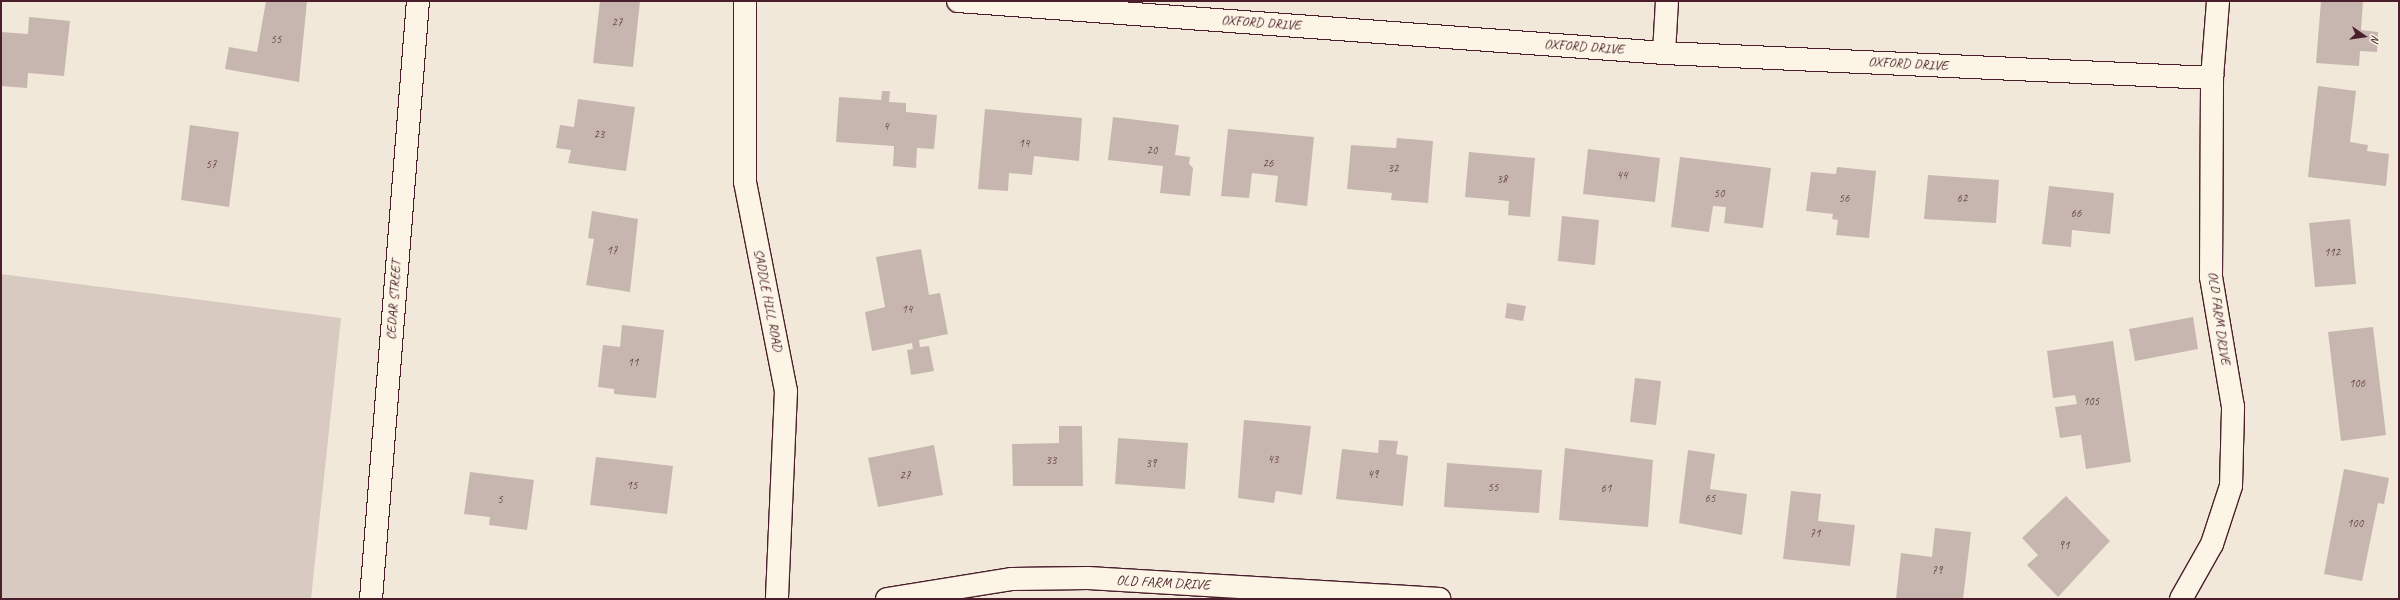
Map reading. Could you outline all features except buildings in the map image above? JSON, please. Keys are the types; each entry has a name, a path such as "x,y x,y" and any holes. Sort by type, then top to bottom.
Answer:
{"street":[{"name":"CEDAR STREET","path":"371,599 418,1"},
{"name":"SADDLE HILL ROAD","path":"745,1 745,182 786,391 777,599"},
{"name":"OXFORD DRIVE","path":"958,1 1664,53 2212,78"},
{"path":"1664,53 1667,1"},
{"name":"OLD FARM DRIVE","path":"2181,599 2212,544 2231,486 2233,407 2211,277 2212,78 2218,1"},
{"name":"OLD FARM DRIVE","path":"887,599 1012,579 1088,578 1439,599"}],"shaded area":[{"path":"1,274 341,318 311,599 1,599"}]}
